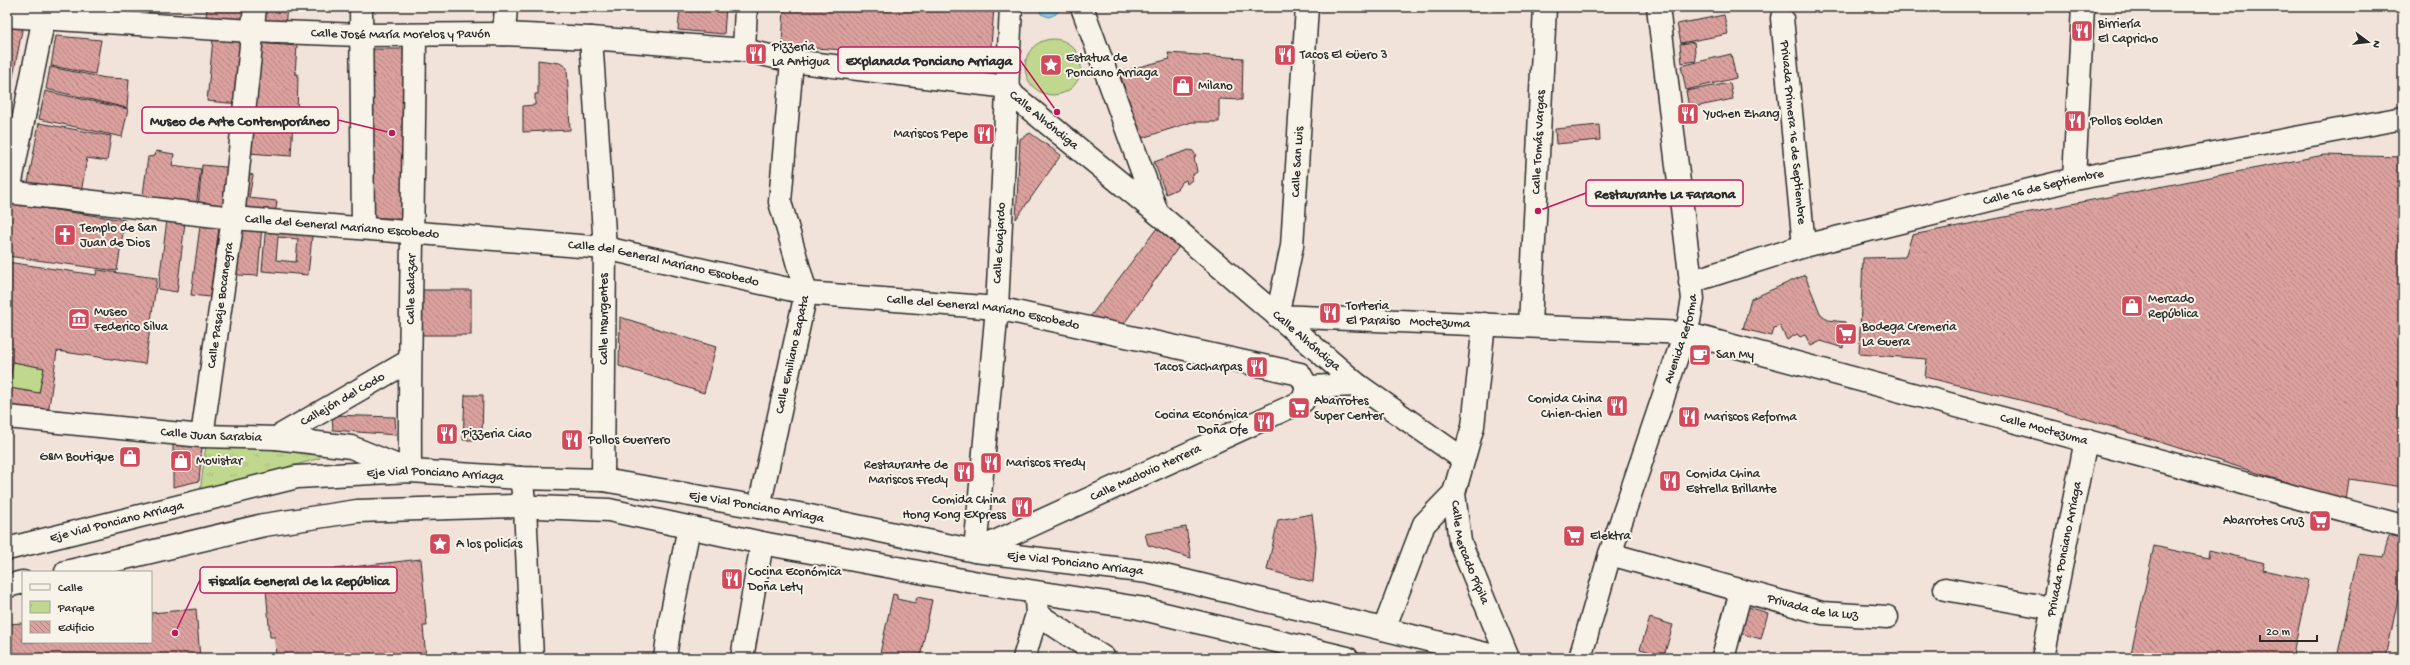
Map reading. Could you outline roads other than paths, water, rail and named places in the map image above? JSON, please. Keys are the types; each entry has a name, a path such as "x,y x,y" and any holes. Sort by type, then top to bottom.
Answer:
{"street":[{"name":"Calle Pasaje Bocanegra","path":"202,436 233,218 255,7"},
{"path":"361,7 360,35 363,228"},
{"path":"504,34 506,7"},
{"path":"744,50 746,7"},
{"name":"Calle Guajardo","path":"975,551 997,308 1011,7"},
{"name":"Calle Alhóndiga","path":"1082,7 1158,213"},
{"name":"Calle San Luis","path":"1277,316 1292,246 1307,7"},
{"name":"Calle Tomás Vargas","path":"1530,325 1545,7"},
{"name":"Avenida Reforma","path":"1580,658 1610,554 1685,333 1693,299 1658,7"},
{"path":"2074,179 2083,7"},
{"name":"Calle José María Morelos y Pavón","path":"7,16 45,12 252,31 415,36 504,34 591,38 744,50 792,61"},
{"path":"8,192 45,12"},
{"name":"Privada Primera 16 de Septiembre","path":"1782,18 1804,246"},
{"name":"Calle Salazar","path":"410,471 409,361 413,232 415,36"},
{"name":"Calle Insurgentes","path":"591,38 605,248 603,480"},
{"name":"Calle Alhóndiga","path":"792,61 1008,86 1014,96 1158,213 1358,385 1463,459"},
{"name":"Calle Emiliano Zapata","path":"759,507 806,293 780,202 792,61"},
{"name":"Calle 16 de Septiembre","path":"1690,282 1804,246 2074,179 2403,118"},
{"name":"Calle del General Mariano Escobedo","path":"8,192 233,218 605,248 806,293 997,308 1300,374 1307,387"},
{"name":"Moctezuma","path":"1277,316 1484,324"},
{"path":"1484,324 1685,333"},
{"name":"Calle Mercado Pípila","path":"1484,324 1473,426 1454,493 1460,542 1508,658"},
{"name":"Calle Moctezuma","path":"1685,333 2403,526"},
{"name":"Callejón del Codo","path":"276,438 409,361"},
{"path":"1307,387 1358,385"},
{"name":"Calle Maclovio Herrera","path":"975,551 1303,401 1307,387"},
{"name":"Calle Juan Sarabia","path":"7,418 202,436 276,438 351,447 410,471"},
{"name":"Privada Ponciano Arriaga","path":"2043,658 2051,608 2086,440"},
{"name":"Eje Vial Ponciano Arriaga","path":"7,549 297,477 410,471 521,478 603,480 759,507 975,551 1148,572 1502,658"},
{"path":"521,478 525,506 532,658"},
{"path":"1384,629 1424,524 1454,493"},
{"path":"70,571 264,525 357,511 525,506 609,510 762,543 1035,593 1139,608 1348,658"},
{"path":"665,658 670,618 689,527"},
{"path":"742,658 762,543"},
{"name":"Privada de la Luz","path":"1610,554 1822,613 1887,617"},
{"path":"7,586 22,582"},
{"path":"1945,589 2051,608"},
{"path":"1723,658 1741,591"},
{"path":"1024,658 1037,614 1035,593"},
{"path":"1037,614 1104,658"}],"water":[{"path":"1038,7 1061,7 1056,14 1049,17 1041,14"}],"place":[{"name":"Birriería El Capricho","path":"2082,31"},
{"name":"Pizzeria La Antigua","path":"756,54"},
{"name":"Tacos El Güero 3","path":"1285,55"},
{"name":"Estatua de Ponciano Arriaga","path":"1051,65"},
{"name":"Milano","path":"1183,86"},
{"name":"Explanada Ponciano Arriaga","path":"1057,112"},
{"name":"Yuchen Zhang","path":"1688,114"},
{"name":"Pollos Golden","path":"2075,121"},
{"name":"Museo de Arte Contemporáneo","path":"392,133"},
{"name":"Mariscos Pepe","path":"984,134"},
{"name":"Restaurante La Faraona","path":"1538,211"},
{"name":"Templo de San Juan de Dios","path":"65,235"},
{"name":"Mercado República","path":"2132,306"},
{"name":"Torteria El Paraiso","path":"1330,313"},
{"name":"Museo Federico Silva","path":"79,319"},
{"name":"Bodega Cremeria La Guera","path":"1846,334"},
{"name":"San My","path":"1700,355"},
{"name":"Tacos Cacharpas","path":"1257,367"},
{"name":"Comida China Chien-chien","path":"1617,406"},
{"name":"Abarrotes Super Center","path":"1299,408"},
{"name":"Mariscos Reforma","path":"1689,417"},
{"name":"Cocina Económica Doña Ofe","path":"1264,422"},
{"name":"Pizzeria Ciao","path":"447,434"},
{"name":"Pollos Guerrero","path":"572,440"},
{"name":"G&M Boutique","path":"130,457"},
{"name":"Movistar","path":"181,461"},
{"name":"Mariscos Fredy","path":"991,463"},
{"name":"Restaurante de Mariscos Fredy","path":"964,472"},
{"name":"Comida China Estrella Brillante","path":"1670,481"},
{"name":"Comida China Hong Kong Express","path":"1022,507"},
{"name":"Abarrotes Cruz","path":"2320,521"},
{"name":"Elektra","path":"1574,536"},
{"name":"A los policías","path":"440,544"},
{"name":"Cocina Económica Doña Lety","path":"732,579"},
{"name":"Fiscalía General de la República","path":"175,633"}]}
